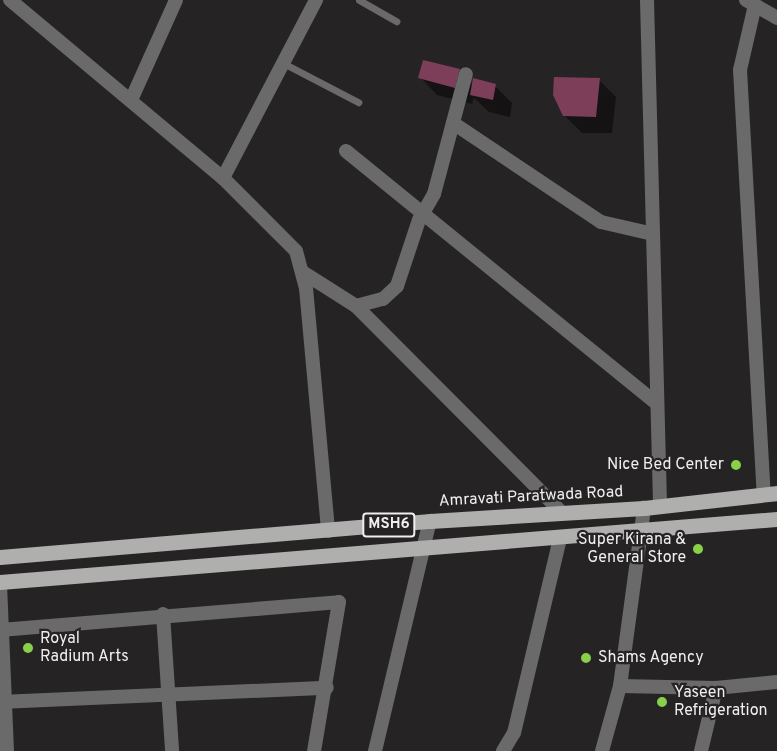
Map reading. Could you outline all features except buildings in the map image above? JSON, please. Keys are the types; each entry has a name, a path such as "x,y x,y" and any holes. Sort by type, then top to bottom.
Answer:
{"main road":[{"name":"Amravati Paratwada Road","path":"0,557 429,521 644,508 660,504 771,494"},
{"name":"MSH6","path":"0,583 640,533 777,519"}],"street":[{"path":"10,0 132,98 223,178 296,251 304,273 328,531"},
{"path":"132,98 176,0"},
{"path":"223,178 316,0"},
{"path":"647,0 660,504"},
{"path":"771,494 740,70 751,2 777,18"},
{"path":"356,306 393,294 421,214 434,194 466,74"},
{"path":"453,123 601,222 652,234"},
{"path":"346,151 657,404"},
{"path":"304,273 356,306 562,513"},
{"path":"602,751 620,686 644,508"},
{"path":"375,751 429,521"},
{"path":"503,751 514,733 560,539"},
{"path":"0,583 2,701 7,751"},
{"path":"2,630 163,614 339,602 327,688 314,751"},
{"path":"163,614 172,751"},
{"path":"620,686 716,688 777,682"},
{"path":"2,701 327,688"},
{"path":"701,751 716,688"}],"lane":[{"path":"359,0 396,21"},
{"path":"283,63 358,102"}],"place":[{"name":"Nice Bed Center","path":"736,465"},
{"name":"Super Kirana & General Store","path":"698,549"},
{"name":"Royal Radium Arts","path":"28,648"},
{"name":"Shams Agency","path":"586,658"},
{"name":"Yaseen Refrigeration","path":"662,702"}]}
